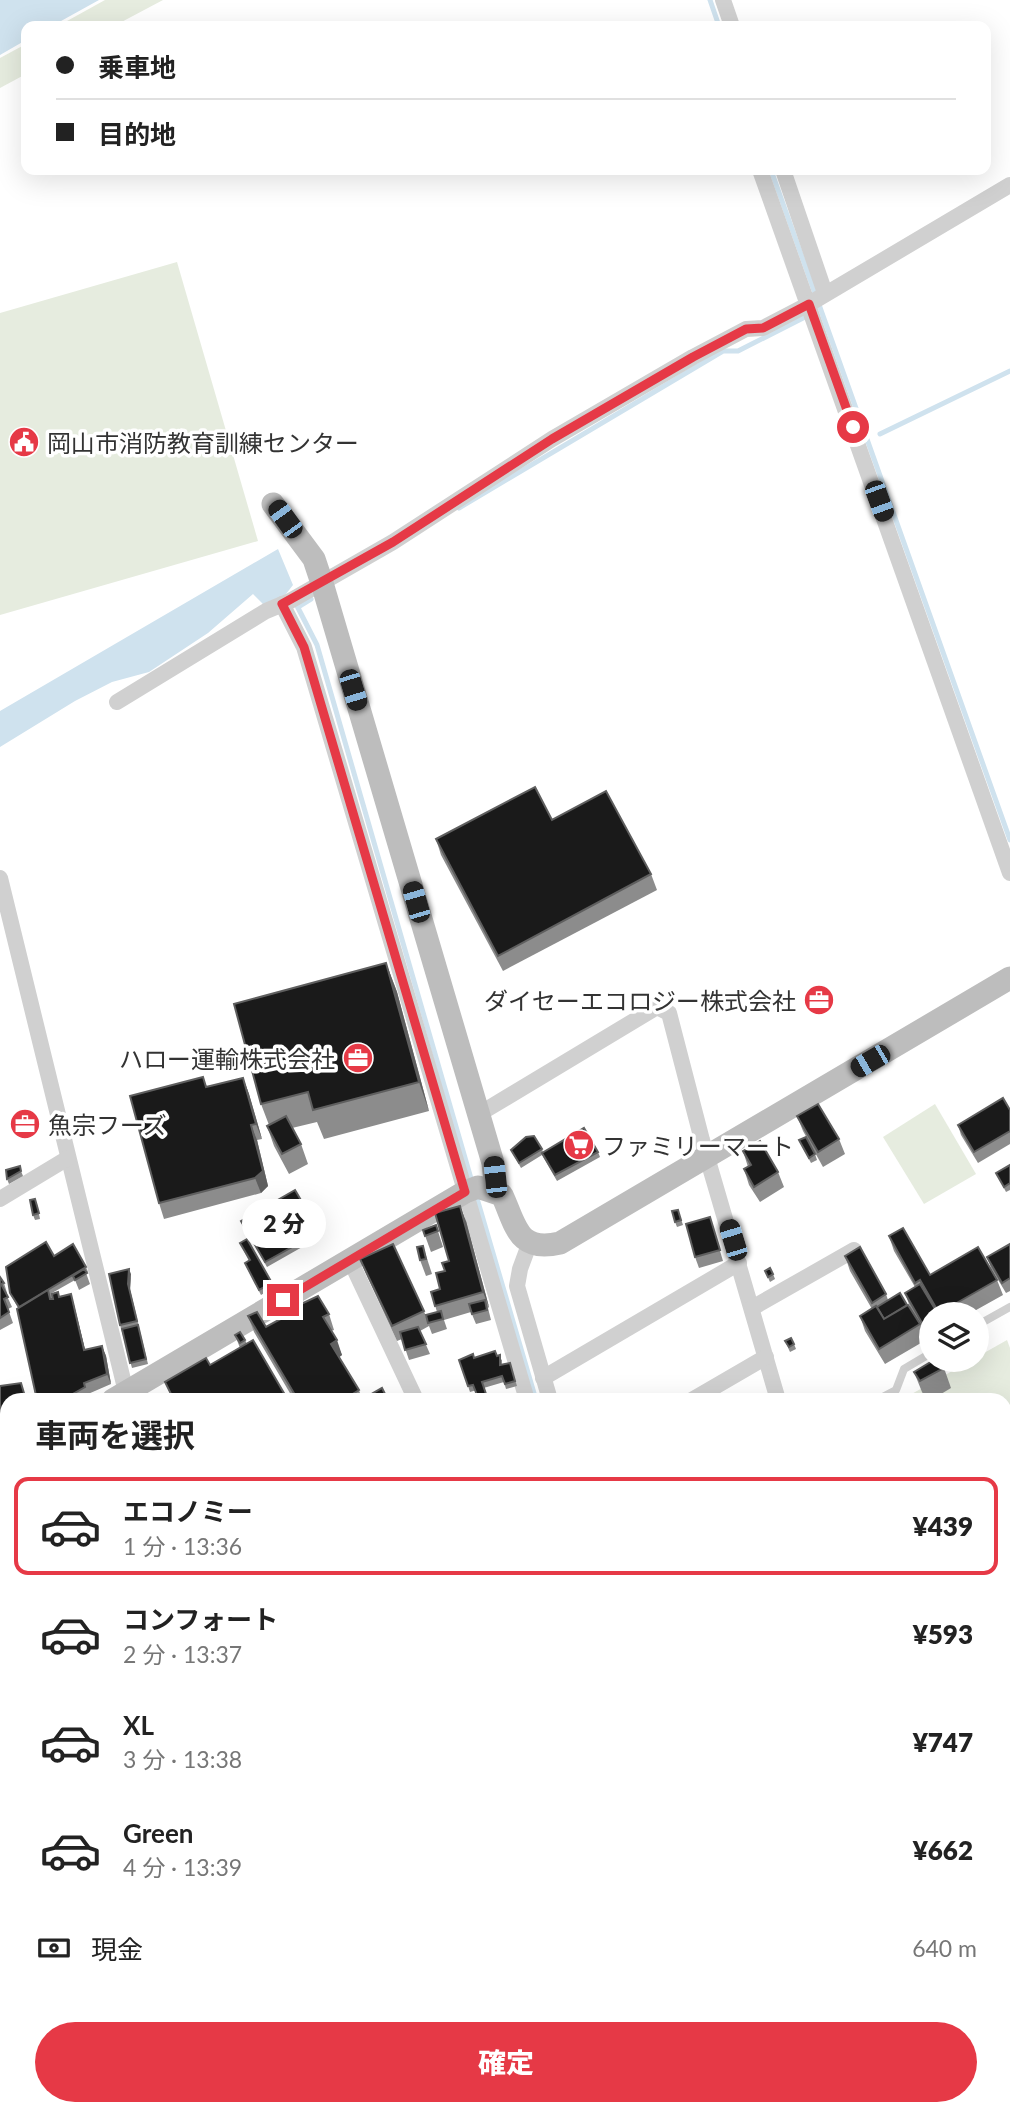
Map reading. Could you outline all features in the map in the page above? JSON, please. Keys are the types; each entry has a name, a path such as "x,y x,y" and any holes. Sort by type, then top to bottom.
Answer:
{"street":[{"path":"723,0 730,21"},
{"path":"762,175 817,299"},
{"path":"784,175 817,299 1010,873"},
{"path":"117,702 393,542 552,439 693,357 746,329 763,328 817,299 1010,184"},
{"path":"124,1393 350,1260 477,1190 493,1163 314,559 273,504"},
{"path":"290,600 477,1190 525,1393"},
{"path":"0,878 68,1158 118,1393"},
{"path":"477,1190 502,1195 516,1231 530,1242 560,1243 1010,978"},
{"path":"479,1114 657,1007 669,1013 776,1393"},
{"path":"0,1199 68,1158"},
{"path":"530,1242 517,1286 548,1393"},
{"path":"752,1308 854,1250"},
{"path":"350,1260 413,1393"},
{"path":"543,1378 739,1263"},
{"path":"704,1393 766,1357"}],"lane":[{"path":"989,1319 1010,1307"},
{"path":"890,1393 896,1390 904,1369 919,1360"}],"shaded area":[{"path":"105,0 163,0 123,21 67,21"},
{"path":"21,47 21,77 0,88 0,58"},
{"path":"177,262 258,541 0,615 0,313"},
{"path":"935,1104 976,1174 924,1204 883,1137"},
{"path":"1007,1340 1010,1348 1010,1393 913,1393 950,1372 989,1372 989,1350"}],"water":[{"path":"0,0 99,0 61,21 21,21 21,43 0,55"},
{"path":"278,549 293,585 286,594 265,606 253,594 208,633 149,672 112,682 75,701 0,747 0,711"}],"building":[{"path":"535,787 552,820 606,791 651,874 498,956 436,839"},
{"path":"386,963 419,1082 313,1110 308,1092 261,1104 234,1004"},
{"path":"203,1077 206,1087 243,1078 256,1124 251,1125 263,1171 255,1178 159,1203 130,1096"},
{"path":"1003,1098 1010,1110 1010,1131 974,1152 958,1125"},
{"path":"818,1104 839,1139 818,1152 797,1116"},
{"path":"286,1116 301,1144 282,1154 267,1126"},
{"name":"ファミリーマート","path":"584,1128 598,1152 555,1175 542,1153"},
{"path":"534,1136 542,1149 519,1163 511,1150 526,1137"},
{"path":"806,1137 815,1154 809,1158 799,1140"},
{"path":"760,1141 778,1172 754,1187 744,1169 751,1165 743,1151"},
{"path":"1010,1165 1010,1183 1004,1187 996,1173"},
{"path":"20,1166 21,1171 7,1179 6,1170"},
{"path":"295,1190 312,1219 303,1225 310,1237 265,1262 241,1221"},
{"path":"35,1199 39,1213 33,1215 30,1200"},
{"path":"460,1206 483,1292 435,1306 431,1292 440,1289 436,1273 445,1271 442,1263 449,1261 435,1213"},
{"path":"678,1210 681,1220 675,1222 672,1211"},
{"path":"710,1217 720,1250 695,1257 686,1224"},
{"path":"436,1225 438,1231 425,1236 423,1230"},
{"path":"903,1228 930,1275 978,1247 997,1280 958,1302 933,1302 920,1280 915,1283 889,1236"},
{"path":"247,1239 272,1283 259,1290 245,1263 250,1260 240,1243"},
{"path":"46,1242 54,1256 73,1244 86,1267 19,1307 10,1293 6,1267"},
{"path":"393,1244 424,1311 392,1326 360,1259"},
{"path":"1010,1244 1010,1278 1002,1283 987,1257"},
{"path":"423,1246 426,1259 420,1260 417,1247"},
{"path":"860,1247 886,1294 872,1303 845,1256"},
{"path":"770,1268 773,1274 768,1277 765,1271"},
{"path":"84,1269 87,1273 75,1280 73,1276"},
{"path":"129,1269 128,1284 137,1321 120,1325 109,1274"},
{"path":"0,1277 8,1297 4,1299 9,1312 0,1318"},
{"path":"920,1284 931,1302 919,1302 919,1318 905,1293"},
{"path":"48,1290 50,1299 53,1299 52,1294 58,1292 59,1297 71,1294 84,1350 102,1346 107,1374 84,1383 85,1387 74,1393 35,1393 17,1309"},
{"path":"900,1293 907,1305 884,1319 877,1307"},
{"path":"318,1296 329,1314 323,1317 337,1340 331,1344 359,1390 354,1393 294,1393 248,1316 257,1312 266,1327 288,1315 286,1311"},
{"path":"485,1300 487,1310 472,1314 469,1304"},
{"path":"908,1305 919,1325 879,1349 860,1316 876,1306 884,1319"},
{"path":"441,1311 443,1319 428,1323 426,1315"},
{"path":"138,1325 146,1359 130,1363 122,1329"},
{"path":"418,1327 426,1344 405,1350 400,1332"},
{"path":"240,1332 245,1340 240,1343 235,1335"},
{"path":"791,1338 794,1344 789,1347 785,1341"},
{"path":"253,1340 284,1393 170,1393 165,1382 206,1358 210,1365"},
{"path":"495,1351 497,1356 500,1355 500,1365 510,1363 515,1381 505,1384 502,1376 482,1382 486,1393 476,1393 473,1385 468,1386 459,1360 473,1354 474,1358"},
{"path":"919,1369 919,1372 937,1372 920,1381 914,1372"},
{"path":"21,1383 24,1393 0,1393 0,1386"}],"waterway":[{"path":"710,0 717,21"},
{"path":"773,175 1010,840"},
{"path":"459,508 723,351 738,351 807,316"},
{"path":"880,434 1010,371"},
{"path":"298,607 311,599"},
{"path":"294,600 317,645 472,1182"},
{"path":"476,1195 534,1393"}],"place":[{"name":"岡山市消防教育訓練センター","path":"24,442"},
{"name":"ダイセーエコロジー株式会社","path":"819,1000"},
{"name":"ハロー運輸株式会社","path":"358,1058"},
{"name":"魚宗フーズ","path":"25,1124"},
{"name":"ファミリーマート","path":"579,1145"}],"route":[{"path":"283,1300 465,1192 304,647 282,604 393,542 552,439 693,357 746,329 763,328 809,304 853,427"}]}
